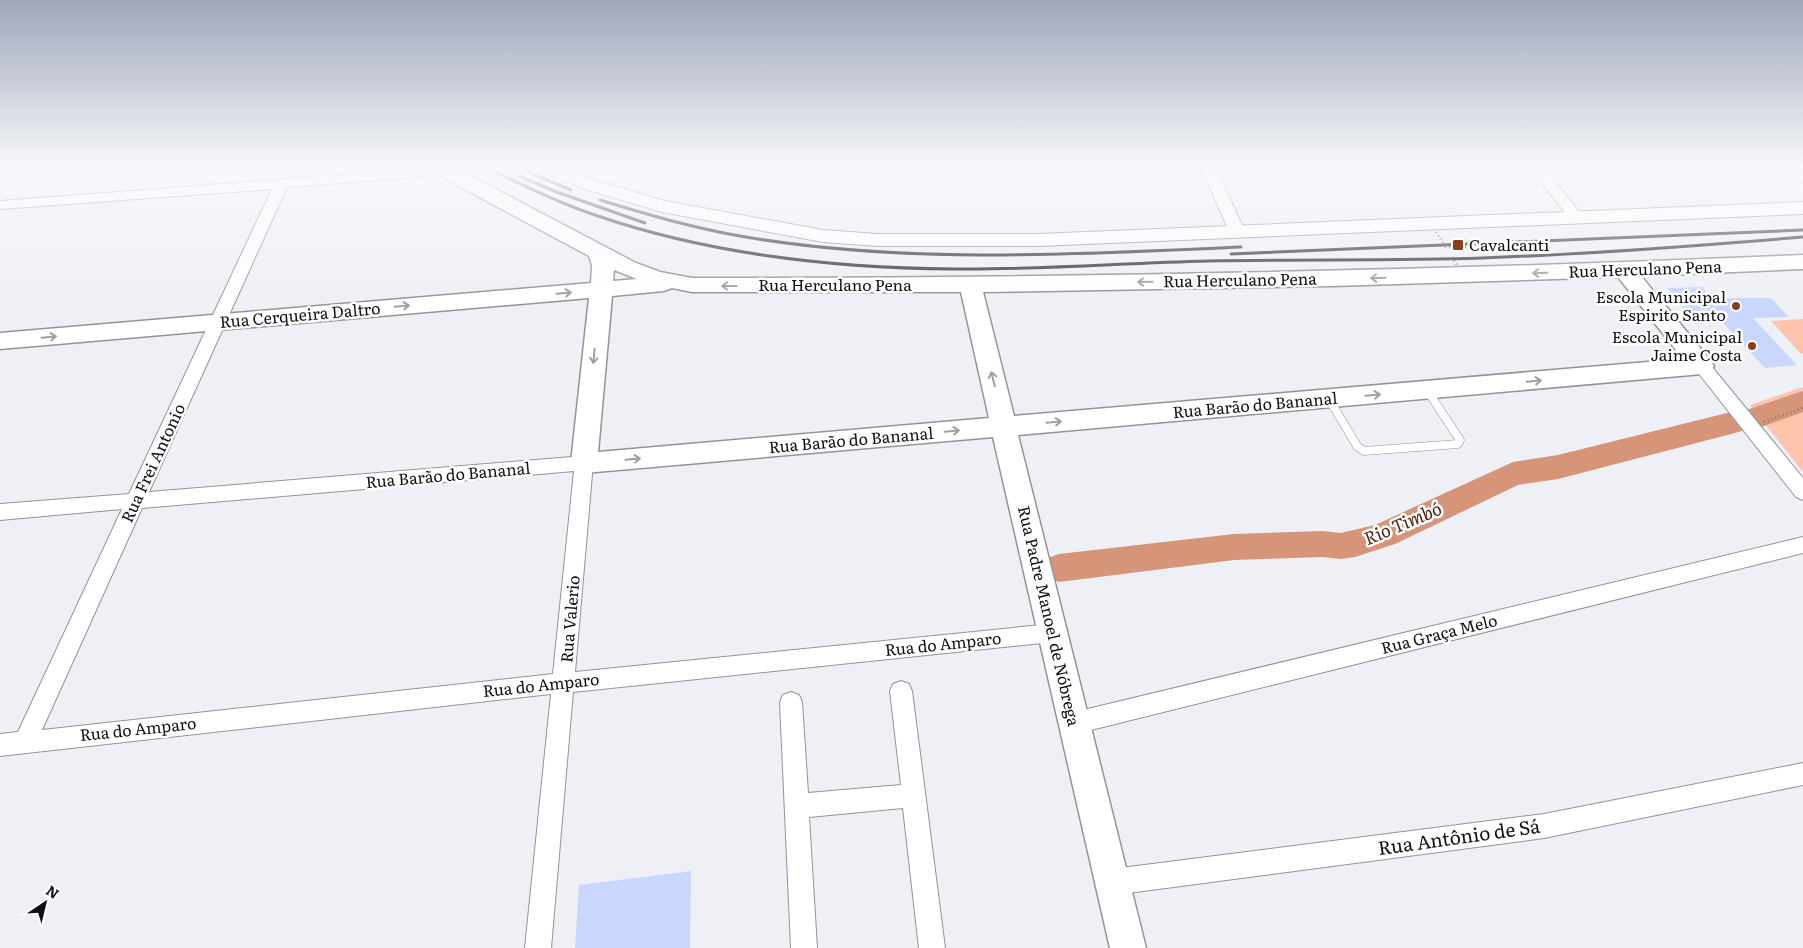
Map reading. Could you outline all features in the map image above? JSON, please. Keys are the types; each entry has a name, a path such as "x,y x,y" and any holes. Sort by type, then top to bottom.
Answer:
{"main road":[{"path":"524,212 628,268 677,283"},
{"path":"598,252 603,265 600,290"},
{"name":"Rua Herculano Pena","path":"677,283 709,286 970,285 1322,279 1624,270 1803,262"},
{"path":"1624,270 1702,366"},
{"name":"Rua Cerqueira Daltro","path":"0,341 677,283"},
{"name":"Rua Padre Manoel de Nóbrega","path":"970,285 1128,948"},
{"name":"Rua Valerio","path":"584,463 600,290"},
{"name":"Rua Barão do Bananal","path":"584,463 1702,366"}],"street":[{"name":"Rua Frei Antonio","path":"25,742 268,212"},
{"path":"694,212 786,230 844,238 878,240 1038,240 1696,212"},
{"path":"1228,212 1237,232"},
{"path":"1572,212 1576,217"},
{"path":"1702,366 1803,492"},
{"name":"Rua Barão do Bananal","path":"0,512 584,463"},
{"name":"Rua Valerio","path":"538,948 584,463"},
{"name":"Rua Graça Melo","path":"1075,723 1803,545"},
{"name":"Rua do Amparo","path":"0,744 1052,632"},
{"path":"901,691 932,948"},
{"path":"791,702 804,948"},
{"name":"Rua Antônio de Sá","path":"1113,882 1544,826 1803,774"},
{"path":"796,806 913,795"}],"lane":[{"path":"1329,398 1357,446 1364,451 1458,444 1460,440 1427,390"}],"path":[{"path":"1436,232 1446,247 1486,247"},
{"path":"1452,257 1457,265"},
{"path":"1750,427 1803,408"}],"shaded area":[{"path":"1803,319 1803,353 1801,354 1771,321"},
{"path":"1803,387 1803,472 1750,405"}],"building":[{"path":"1702,287 1712,298 1771,298 1789,317 1753,318 1797,365 1765,368 1723,323 1696,324 1667,288"},
{"path":"691,871 690,948 575,948 579,885"}],"waterway":[{"name":"Rio Timbó","path":"1756,418 1803,401"},
{"name":"Rio Timbó","path":"1059,568 1234,547 1322,544 1341,546 1355,544 1384,535 1513,474 1558,467 1735,422"}],"railway":[{"path":"588,212 685,241 774,257 864,266 954,269 1208,261 1482,258 1803,237"},
{"path":"614,212 645,223"},
{"path":"640,212 738,236 818,247 878,252 999,255 1241,247"},
{"path":"1231,254 1803,230"}],"place":[{"name":"Cavalcanti","path":"1458,245"},
{"name":"Escola Municipal Espirito Santo","path":"1736,306"},
{"name":"Escola Municipal Jaime Costa","path":"1752,346"}]}
